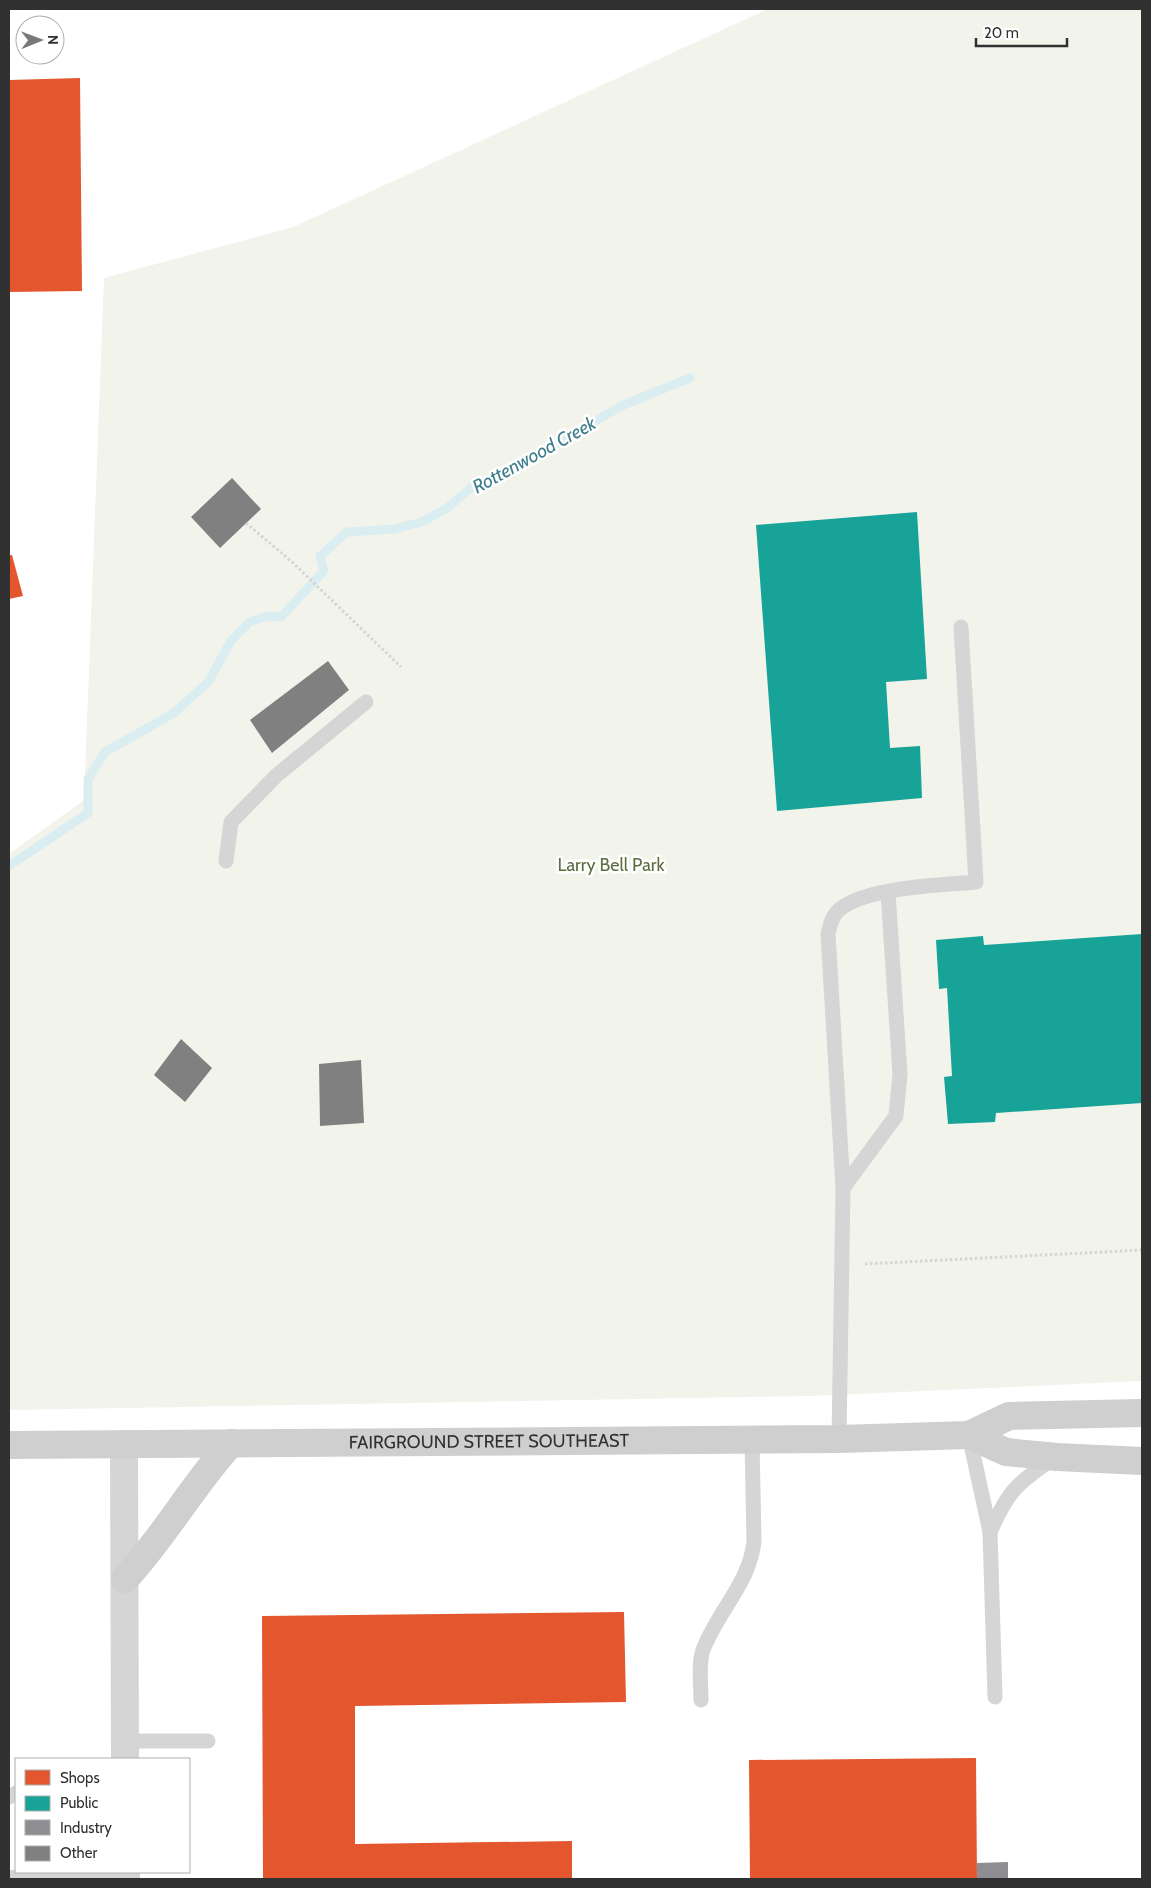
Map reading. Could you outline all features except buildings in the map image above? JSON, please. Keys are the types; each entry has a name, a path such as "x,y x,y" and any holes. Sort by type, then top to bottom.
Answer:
{"main road":[{"name":"FAIRGROUND STREET SOUTHEAST","path":"9,1445 839,1439 969,1435 1009,1416 1142,1413"},
{"name":"FAIRGROUND STREET SOUTHEAST","path":"969,1435 1006,1452 1057,1457 1142,1461"},
{"path":"125,1580 147,1556 200,1480 231,1443"}],"street":[{"path":"124,1444 125,1750"}],"lane":[{"path":"839,1439 843,1188 828,934 830,922 836,913 846,904 860,898 888,892 976,882 961,627"},
{"path":"226,860 231,822 277,775 366,702"},
{"path":"843,1188 896,1116 900,1074 888,892"},
{"path":"969,1435 990,1532 995,1697"},
{"path":"701,1700 700,1663 702,1651 743,1580 753,1555 752,1440"},
{"path":"990,1532 1008,1496 1022,1480 1057,1457"},
{"path":"125,1750 208,1740"},
{"path":"9,1878 44,1873 126,1875"}],"path":[{"path":"246,523 292,561 401,668"},
{"path":"842,1265 1142,1250"}],"green space":[{"name":"Larry Bell Park","path":"768,9 1142,9 1142,1381 812,1396 9,1410 9,854 84,800 104,278 293,227"}],"waterway":[{"name":"Rottenwood Creek","path":"9,866 88,813 88,779 105,752 174,713 208,682 231,641 249,622 268,616 281,617 324,571 320,556 347,532 394,529 422,522 447,508 477,483 501,477 621,406 690,378"}]}
